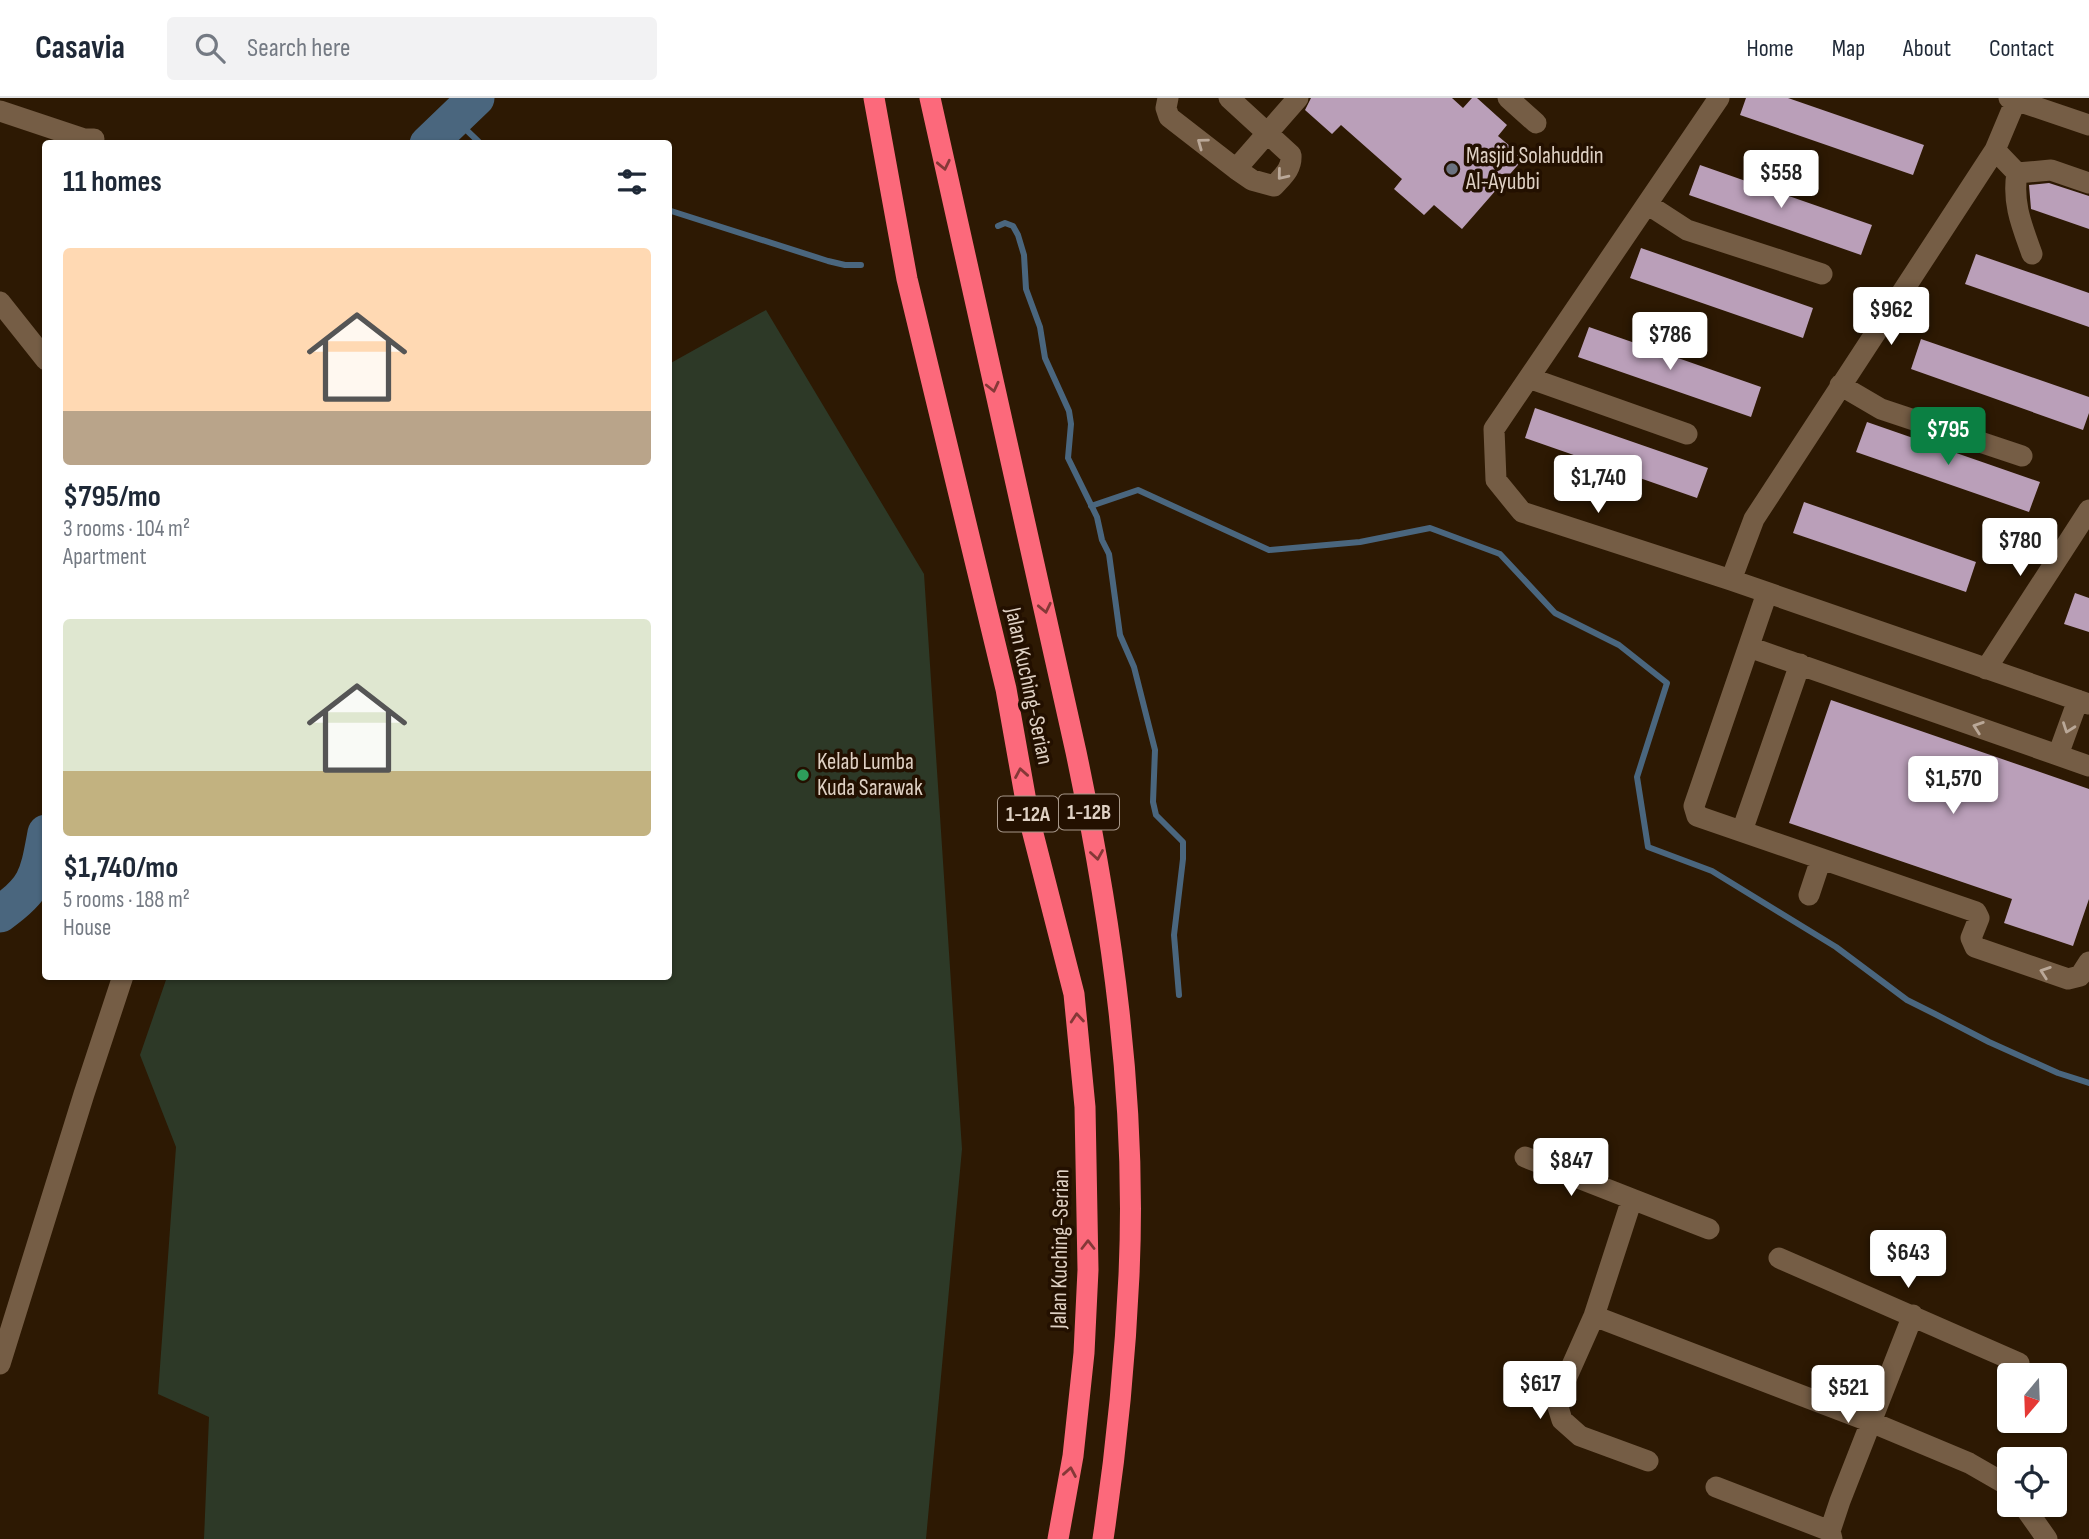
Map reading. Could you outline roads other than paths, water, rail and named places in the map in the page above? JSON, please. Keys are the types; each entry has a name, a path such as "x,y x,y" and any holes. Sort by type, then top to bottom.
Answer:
{"highway":[{"name":"Jalan Kuching-Serian","path":"874,98 907,279 1006,689 1029,818 1074,994 1085,1107 1088,1270 1084,1353 1073,1456 1058,1539"},
{"name":"Jalan Kuching-Serian","path":"930,98 1071,726 1095,841 1112,952 1124,1072 1129,1163 1129,1273 1122,1374 1103,1539"}],"street":[{"path":"1168,98 1166,108 1169,117 1252,180 1274,186 1289,170 1291,155 1268,131 1229,98"},
{"path":"1508,98 1536,123"},
{"path":"1719,98 1494,429 1496,480 1522,512 1731,580 2083,702 2058,755"},
{"path":"1236,169 1295,99"},
{"path":"1731,580 1754,519 1995,150 2012,99 2087,117"},
{"path":"0,111 84,139 94,139"},
{"path":"1995,150 2017,173"},
{"path":"2017,173 2051,170 2089,183"},
{"path":"2017,173 2014,191 2018,214 2032,254"},
{"path":"1647,204 1687,230 1822,274"},
{"path":"0,303 42,355"},
{"path":"1529,378 1687,434"},
{"path":"1840,385 1881,409 2022,456"},
{"path":"1986,670 2089,510"},
{"path":"1767,593 1694,806 1697,816 1976,912 1979,918 1971,938 1975,947 1995,955 2068,979 2080,976 2089,962"},
{"path":"1749,646 2058,755 2087,760"},
{"path":"1742,831 1800,664"},
{"path":"1809,895 1821,859"},
{"path":"0,1364 122,980"},
{"path":"1525,1157 1709,1229"},
{"path":"1633,1199 1594,1316 1561,1390 1558,1407 1562,1420 1580,1436 1648,1461"},
{"path":"1779,1258 2019,1363"},
{"path":"1716,1487 1831,1535 1913,1315"},
{"path":"1594,1316 1871,1422 1969,1463 1997,1479"},
{"path":"2031,1517 2047,1539"}],"waterway":[{"path":"432,140 476,98"},
{"path":"454,118 477,140"},
{"path":"672,211 828,261 861,265"},
{"path":"998,226 1005,223 1013,226 1018,235 1024,255 1026,289 1040,327 1045,358 1069,411 1071,424 1068,458 1097,517 1102,540 1109,554 1120,635 1134,667 1155,750 1153,802 1156,815 1183,842 1174,935 1179,995"},
{"path":"1091,506 1138,490 1269,550 1360,542 1430,528 1500,554 1555,613 1619,645 1667,683 1637,777 1648,847 1712,871 1836,947 1907,1000 1989,1042 2058,1073 2089,1083"},
{"path":"0,914 29,888 38,871 42,855"}],"place":[{"name":"Masjid Solahuddin Al-Ayubbi","path":"1452,169"},
{"name":"Kelab Lumba Kuda Sarawak","path":"803,775"}]}
